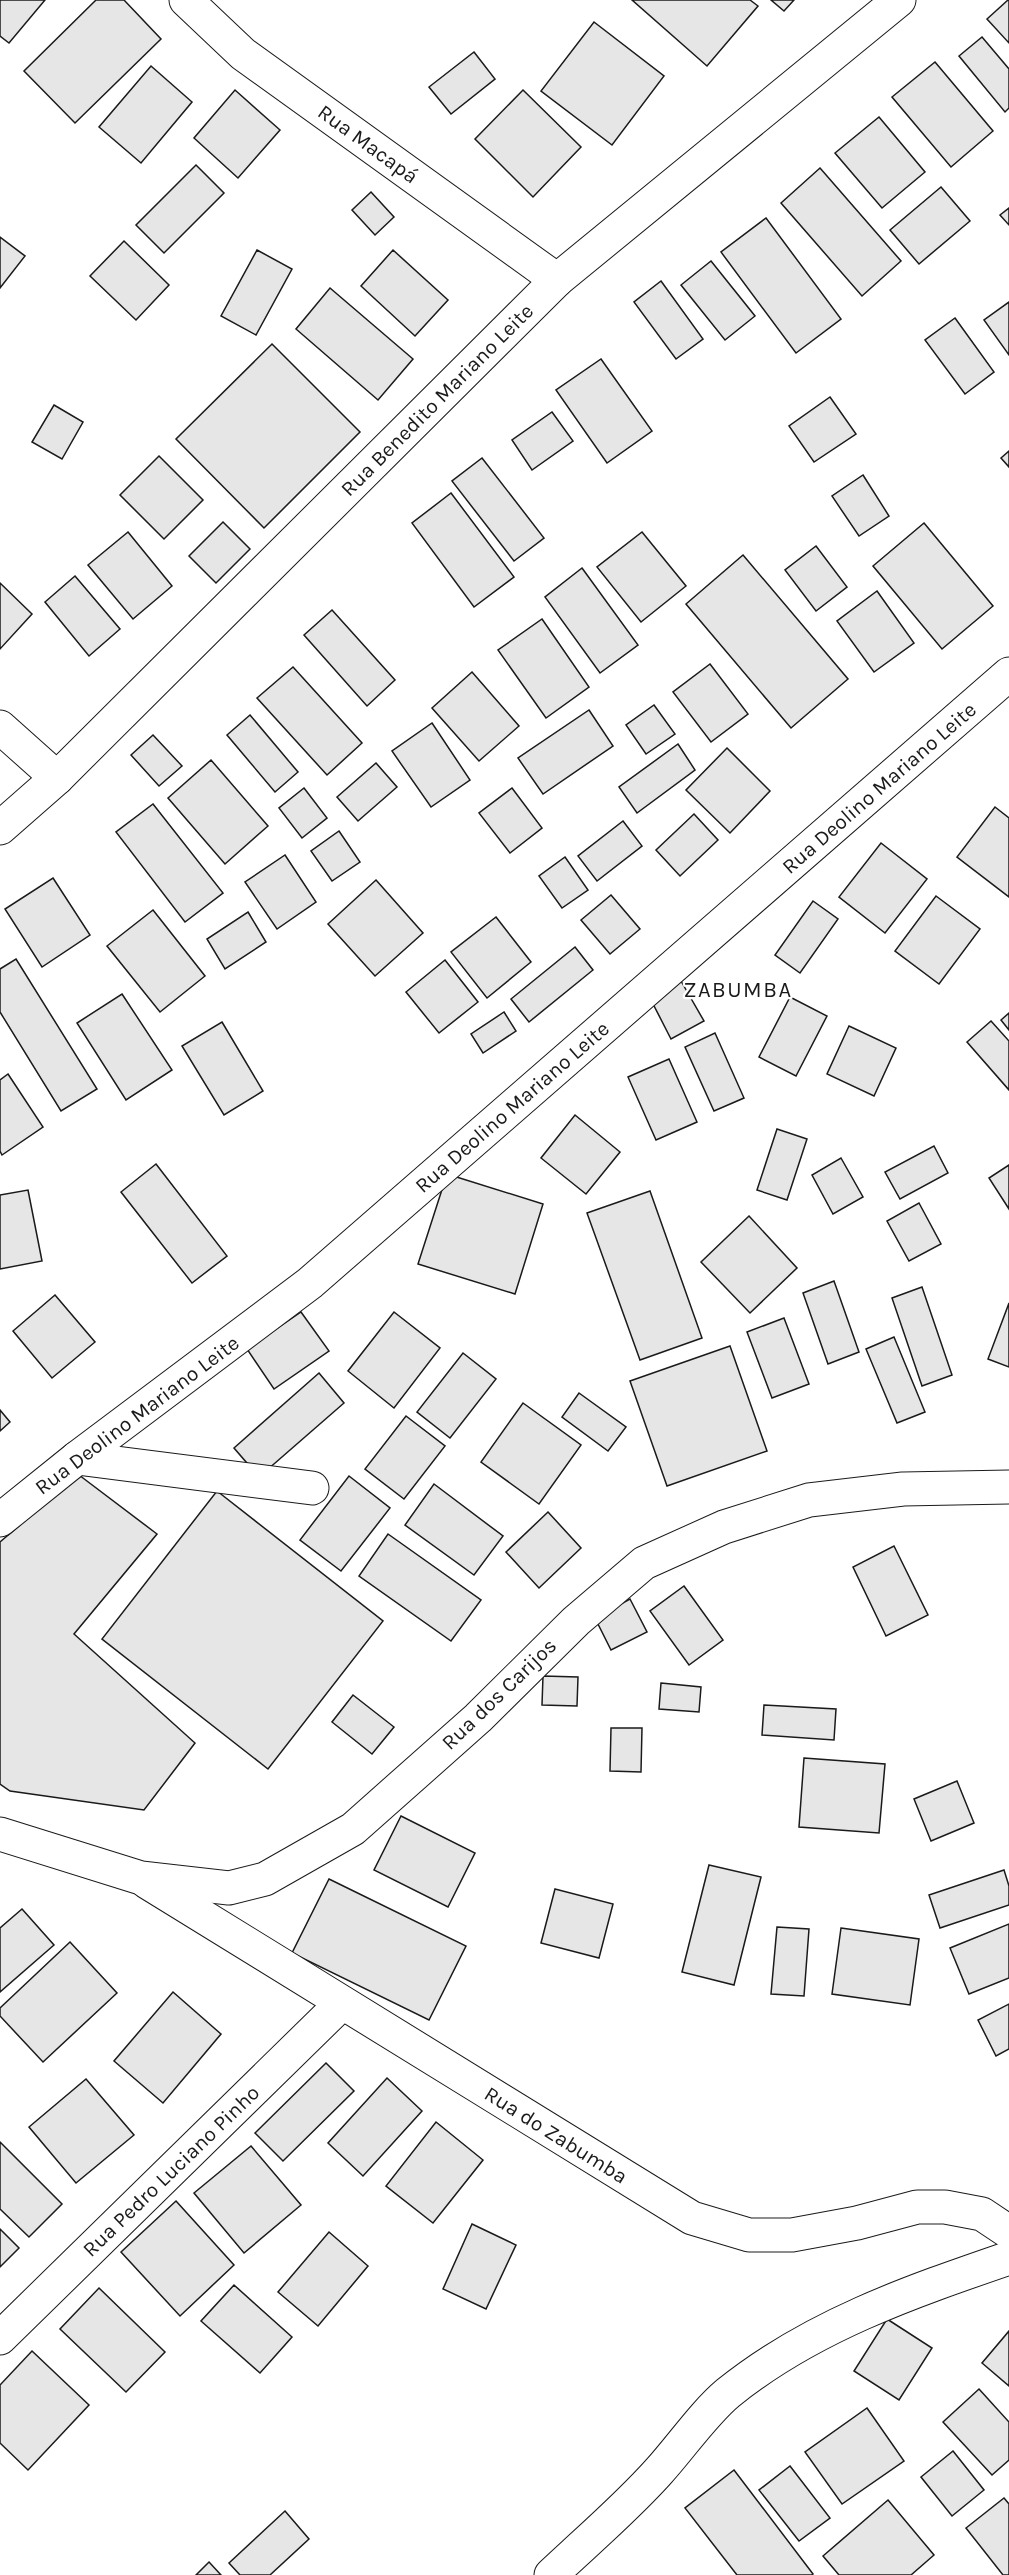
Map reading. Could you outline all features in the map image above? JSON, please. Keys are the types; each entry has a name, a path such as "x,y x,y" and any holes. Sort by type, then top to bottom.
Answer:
{"street":[{"name":"Rua Macapá","path":"186,0 243,54 557,280"},
{"name":"Rua Benedito Mariano Leite","path":"0,828 57,778 557,280 899,0"},
{"name":"Rua Deolino Mariano Leite","path":"0,1521 77,1458 310,1283 1009,674"},
{"path":"0,727 57,778"},
{"path":"77,1458 312,1488"},
{"name":"Rua dos Carijos","path":"0,1834 141,1878 229,1888 266,1879 353,1829 478,1718 576,1621 644,1563 724,1527 809,1500 903,1489 1009,1487"},
{"name":"Rua do Zabumba","path":"141,1878 692,2218 749,2235 792,2235 857,2223 917,2207 945,2207 982,2214 1009,2232"},
{"name":"Rua Pedro Luciano Pinho","path":"0,2338 342,2003"},
{"path":"551,2575 657,2474 726,2395 774,2358 841,2321 929,2285 1009,2258"}],"building":[{"path":"0,0 45,0 9,43 0,36"},
{"path":"96,0 124,0 161,39 75,123 24,71"},
{"path":"632,0 750,0 758,6 707,66"},
{"path":"771,0 794,0 784,11"},
{"path":"1009,0 1009,43 987,19"},
{"path":"594,22 664,76 612,145 541,91"},
{"path":"982,37 1009,69 1009,108 1005,112 959,56"},
{"path":"474,52 495,79 451,114 429,87"},
{"path":"935,62 993,131 951,167 892,97"},
{"path":"151,66 192,102 141,163 99,127"},
{"path":"235,90 280,130 238,178 194,138"},
{"path":"523,90 581,147 533,197 475,139"},
{"path":"879,117 925,172 882,208 835,153"},
{"path":"196,165 224,193 164,253 136,225"},
{"path":"820,168 901,261 862,296 781,203"},
{"path":"941,187 970,221 919,264 890,230"},
{"path":"371,192 394,217 375,235 352,210"},
{"path":"1009,208 1009,225 1000,215"},
{"path":"766,218 841,319 796,353 721,252"},
{"path":"0,237 25,256 0,288"},
{"path":"124,241 169,285 136,320 90,276"},
{"path":"257,250 292,269 256,335 221,316"},
{"path":"393,250 448,300 415,336 361,286"},
{"path":"711,261 755,316 725,340 681,285"},
{"path":"661,281 703,339 676,359 634,302"},
{"path":"330,288 413,359 378,400 296,329"},
{"path":"1009,302 1009,355 984,320"},
{"path":"955,318 994,372 965,394 925,340"},
{"path":"272,344 360,432 264,528 176,439"},
{"path":"601,359 652,431 607,463 556,390"},
{"path":"830,397 856,434 814,462 789,426"},
{"path":"54,405 83,422 62,459 32,442"},
{"path":"552,412 573,441 532,470 512,440"},
{"path":"1009,451 1009,467 1001,458"},
{"path":"159,456 203,500 164,539 120,495"},
{"path":"482,458 544,538 514,561 452,481"},
{"path":"863,475 889,516 859,536 832,496"},
{"path":"451,493 514,577 474,607 412,523"},
{"path":"223,522 250,549 216,583 189,556"},
{"path":"924,523 993,606 942,649 873,566"},
{"path":"128,532 172,586 133,619 88,565"},
{"path":"642,532 686,586 641,622 597,567"},
{"path":"816,546 847,587 816,611 785,570"},
{"path":"743,555 848,679 791,728 686,604"},
{"path":"582,568 638,645 600,673 545,597"},
{"path":"75,576 120,629 89,656 45,602"},
{"path":"0,583 32,614 0,649"},
{"path":"877,591 914,643 874,672 837,621"},
{"path":"332,610 395,680 367,706 304,635"},
{"path":"542,619 589,687 546,718 498,650"},
{"path":"710,664 748,714 711,742 673,692"},
{"path":"293,667 362,743 327,775 257,698"},
{"path":"472,672 519,726 479,761 432,708"},
{"path":"654,705 675,734 646,754 626,725"},
{"path":"589,710 613,746 543,794 518,758"},
{"path":"250,715 298,772 275,792 227,735"},
{"path":"432,723 470,780 431,807 392,751"},
{"path":"153,735 182,766 159,786 131,755"},
{"path":"678,744 695,770 637,813 619,787"},
{"path":"727,748 770,791 730,833 686,790"},
{"path":"211,760 268,826 225,864 168,798"},
{"path":"376,763 397,787 358,821 337,797"},
{"path":"304,788 327,818 302,838 279,808"},
{"path":"512,788 542,828 510,853 479,813"},
{"path":"153,804 223,893 185,922 116,832"},
{"path":"995,807 1009,818 1009,897 957,857"},
{"path":"694,814 718,840 680,876 656,850"},
{"path":"623,821 642,846 597,881 578,856"},
{"path":"339,831 360,862 332,881 311,851"},
{"path":"881,843 927,879 885,933 839,897"},
{"path":"285,855 316,902 277,929 245,882"},
{"path":"565,857 588,890 562,908 539,876"},
{"path":"53,878 90,935 42,967 5,909"},
{"path":"376,880 423,933 375,976 328,924"},
{"path":"611,895 640,929 610,954 581,920"},
{"path":"936,896 980,929 939,984 895,951"},
{"path":"813,901 838,919 800,973 775,955"},
{"path":"153,910 205,976 160,1012 107,946"},
{"path":"248,912 266,942 225,969 207,939"},
{"path":"496,917 531,962 487,998 451,952"},
{"path":"575,947 593,970 529,1022 511,999"},
{"path":"16,959 97,1089 61,1111 0,1012 0,969"},
{"path":"445,960 478,1002 439,1033 406,992"},
{"path":"681,981 704,1021 671,1039 650,998"},
{"path":"122,994 172,1070 126,1100 77,1023"},
{"path":"790,997 827,1016 796,1076 759,1057"},
{"path":"504,1012 516,1031 483,1053 471,1034"},
{"path":"1009,1013 1009,1030 1001,1020"},
{"path":"991,1021 1009,1041 1009,1090 967,1042"},
{"path":"222,1022 263,1091 224,1115 182,1046"},
{"path":"849,1026 896,1048 874,1096 827,1074"},
{"path":"715,1033 744,1098 714,1111 685,1047"},
{"path":"669,1059 697,1122 656,1140 628,1077"},
{"path":"8,1074 43,1127 2,1155 0,1151 0,1080"},
{"path":"575,1115 620,1152 586,1194 541,1158"},
{"path":"777,1129 807,1139 787,1200 757,1190"},
{"path":"934,1146 948,1173 900,1199 885,1172"},
{"path":"841,1158 863,1197 833,1214 812,1175"},
{"path":"156,1164 227,1256 192,1283 121,1192"},
{"path":"1009,1165 1009,1209 989,1178"},
{"path":"447,1174 543,1204 515,1294 418,1264"},
{"path":"28,1190 42,1261 0,1269 0,1195"},
{"path":"650,1191 702,1338 640,1360 587,1213"},
{"path":"919,1203 941,1244 909,1261 887,1221"},
{"path":"749,1216 797,1268 750,1313 701,1262"},
{"path":"834,1281 859,1352 828,1364 803,1293"},
{"path":"922,1287 952,1375 922,1386 892,1298"},
{"path":"55,1295 95,1342 52,1378 13,1331"},
{"path":"1009,1303 1009,1367 988,1359"},
{"path":"301,1312 329,1351 274,1389 247,1349"},
{"path":"394,1312 440,1348 394,1408 348,1371"},
{"path":"784,1318 809,1384 772,1398 747,1332"},
{"path":"894,1337 925,1412 897,1423 866,1349"},
{"path":"730,1346 767,1451 667,1486 630,1381"},
{"path":"463,1353 496,1379 450,1438 417,1412"},
{"path":"319,1373 344,1403 259,1477 234,1448"},
{"path":"579,1393 626,1427 608,1451 562,1417"},
{"path":"523,1403 581,1445 539,1504 481,1462"},
{"path":"0,1410 10,1422 0,1431"},
{"path":"406,1416 445,1446 404,1499 365,1469"},
{"path":"79,1475 157,1534 74,1634 195,1743 144,1810 10,1791 0,1784 0,1542"},
{"path":"349,1476 390,1508 341,1571 300,1540"},
{"path":"434,1484 503,1536 474,1575 405,1525"},
{"path":"217,1491 383,1621 268,1769 102,1639"},
{"path":"548,1512 581,1548 539,1588 506,1552"},
{"path":"388,1534 481,1600 451,1641 359,1576"},
{"path":"894,1546 928,1615 886,1636 853,1567"},
{"path":"684,1586 723,1640 689,1665 650,1611"},
{"path":"630,1599 647,1632 611,1650 595,1618"},
{"path":"543,1676 578,1677 577,1706 542,1705"},
{"path":"661,1683 701,1687 699,1712 659,1709"},
{"path":"353,1695 394,1727 372,1754 332,1722"},
{"path":"764,1705 836,1709 834,1740 762,1735"},
{"path":"611,1728 642,1728 641,1772 610,1771"},
{"path":"804,1758 885,1764 879,1833 799,1827"},
{"path":"957,1781 974,1823 931,1841 914,1799"},
{"path":"401,1816 475,1853 448,1907 374,1870"},
{"path":"709,1865 761,1877 734,1985 682,1972"},
{"path":"1004,1870 1009,1886 1009,1905 940,1928 929,1895"},
{"path":"329,1879 466,1946 429,2020 292,1953"},
{"path":"555,1889 613,1904 599,1958 541,1943"},
{"path":"22,1909 54,1945 0,1992 0,1928"},
{"path":"1009,1924 1009,1978 969,1994 950,1948"},
{"path":"777,1927 809,1929 804,1996 771,1994"},
{"path":"841,1928 919,1939 910,2005 832,1994"},
{"path":"70,1942 117,1993 43,2062 0,2016 0,2008"},
{"path":"173,1992 221,2034 163,2103 114,2061"},
{"path":"1009,2004 1009,2049 996,2056 978,2020"},
{"path":"326,2063 354,2091 283,2161 255,2133"},
{"path":"387,2078 422,2111 363,2176 328,2143"},
{"path":"86,2079 134,2135 76,2183 29,2127"},
{"path":"436,2122 483,2160 433,2223 386,2186"},
{"path":"0,2142 62,2204 29,2237 0,2209"},
{"path":"251,2146 301,2205 244,2253 194,2193"},
{"path":"176,2201 234,2265 180,2316 121,2252"},
{"path":"472,2224 516,2245 486,2309 443,2289"},
{"path":"0,2229 19,2248 0,2267"},
{"path":"329,2232 368,2266 318,2326 278,2292"},
{"path":"234,2285 292,2337 260,2373 201,2321"},
{"path":"99,2288 165,2352 126,2392 60,2329"},
{"path":"887,2319 932,2348 899,2400 854,2371"},
{"path":"1009,2331 1009,2386 982,2363"},
{"path":"32,2351 89,2405 28,2470 0,2443 0,2385"},
{"path":"979,2389 1009,2422 1009,2460 992,2475 943,2422"},
{"path":"867,2408 904,2461 842,2504 805,2452"},
{"path":"953,2451 984,2490 952,2516 921,2477"},
{"path":"790,2466 830,2518 799,2541 759,2490"},
{"path":"734,2470 812,2575 737,2575 685,2508"},
{"path":"1004,2498 1009,2504 1009,2575 1003,2575 966,2528"},
{"path":"888,2500 934,2555 911,2575 839,2575 823,2556"},
{"path":"285,2511 309,2539 270,2575 240,2575 229,2563"},
{"path":"209,2562 221,2575 196,2575"}],"district":[{"name":"ZABUMBA","path":"738,989"}]}
